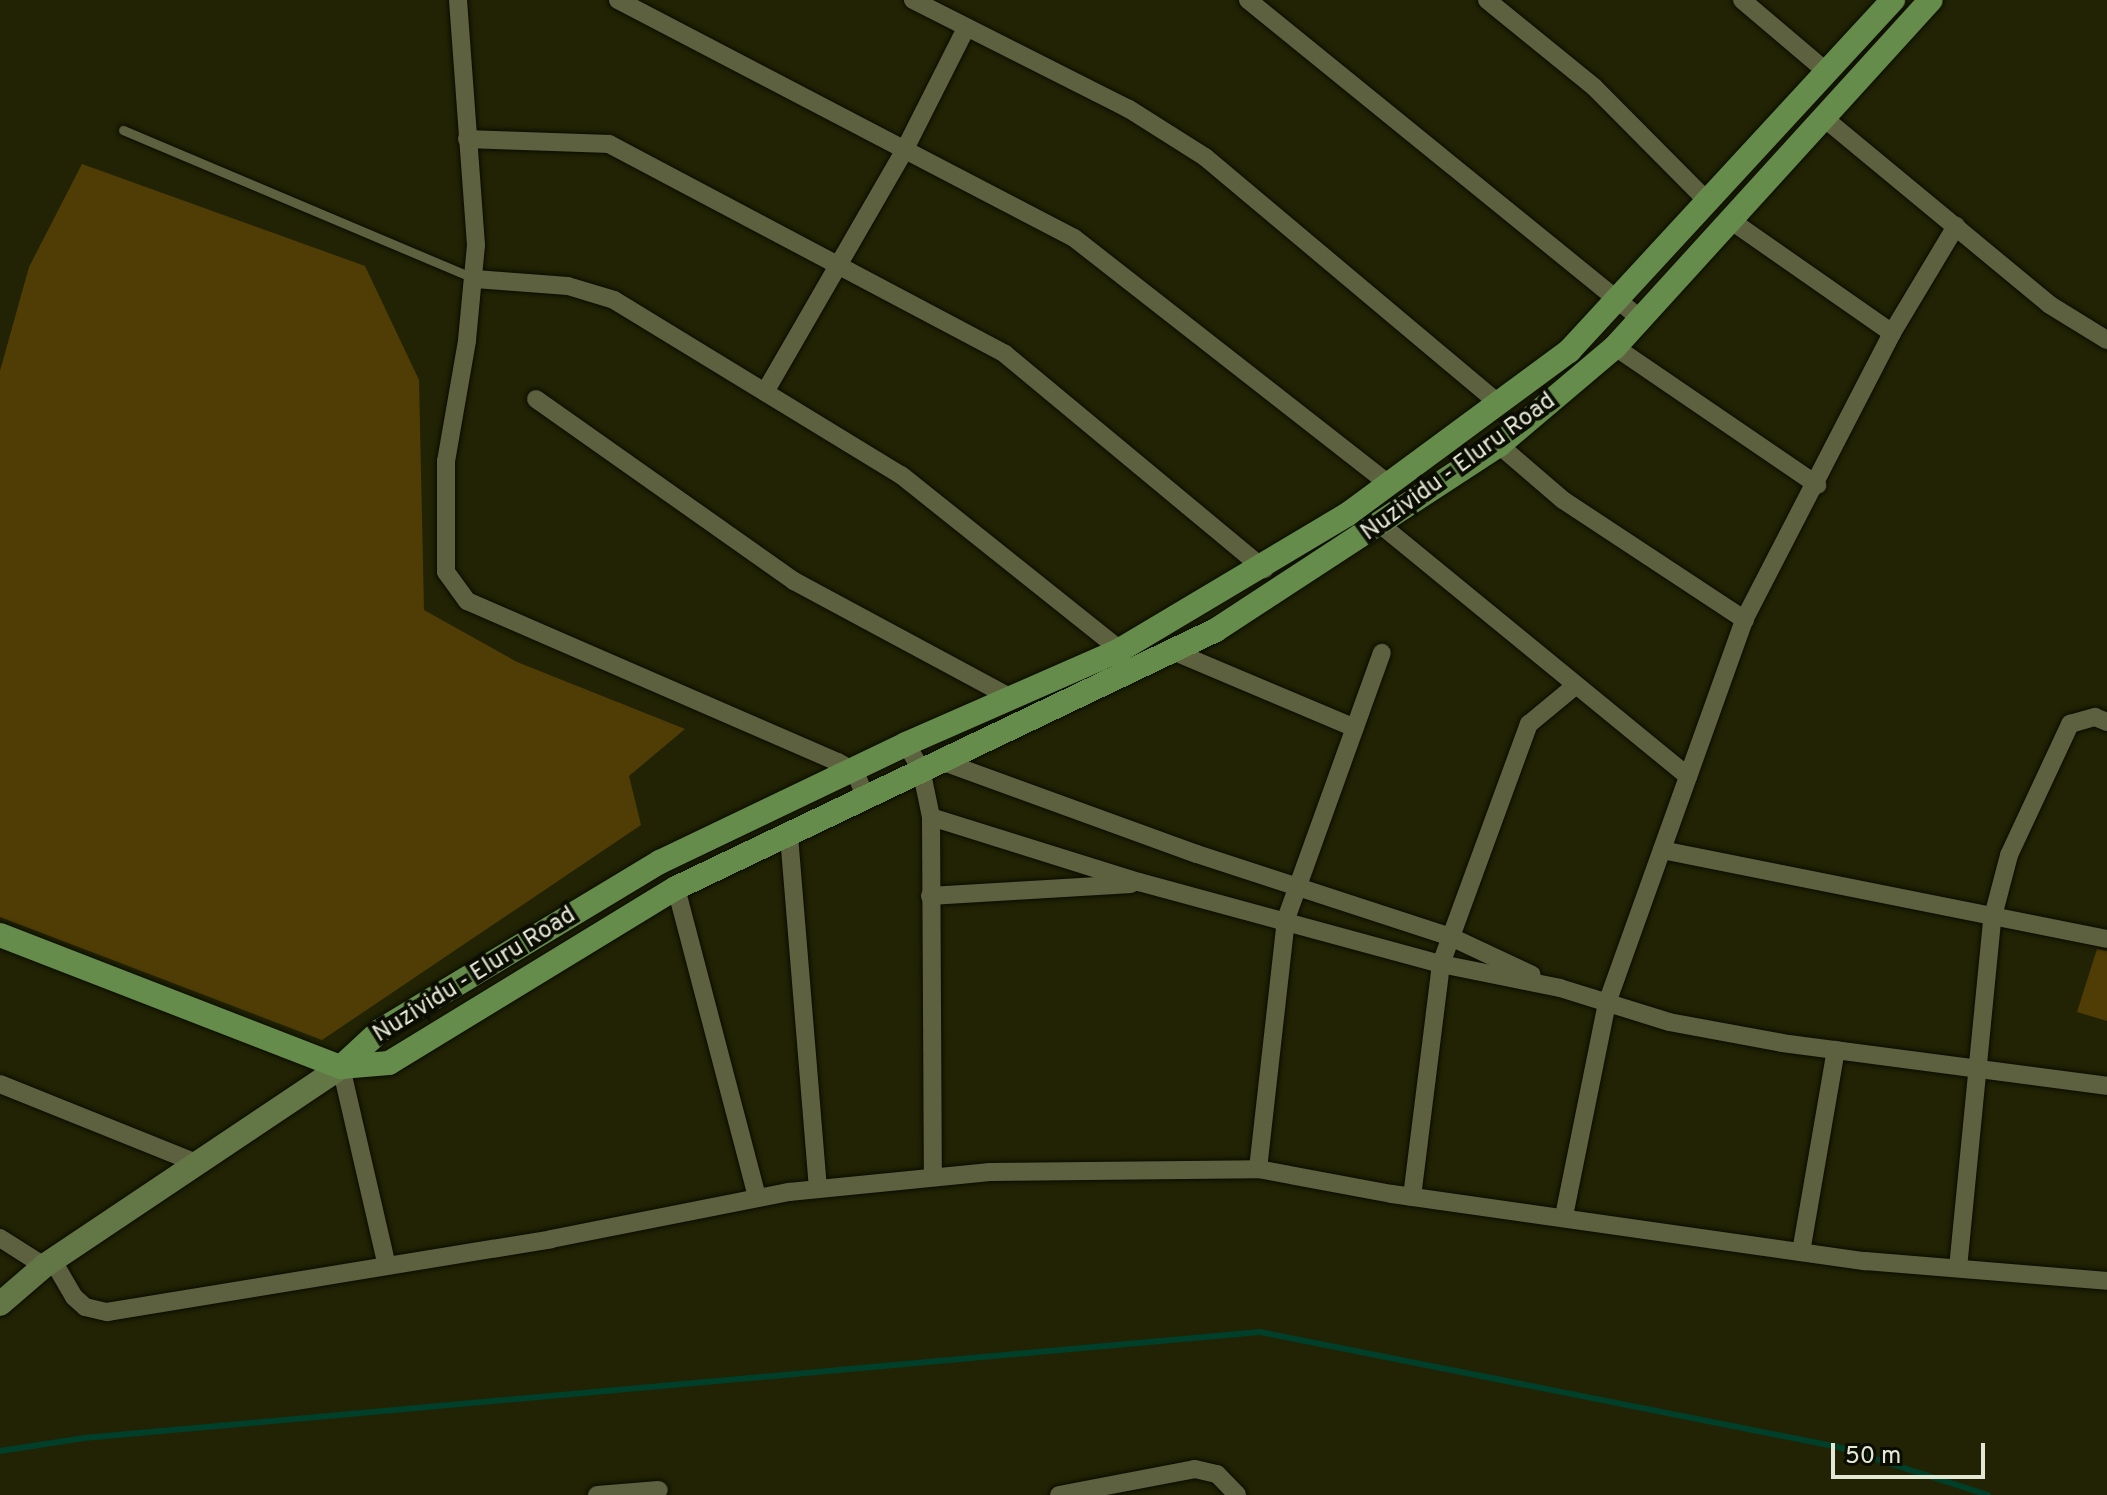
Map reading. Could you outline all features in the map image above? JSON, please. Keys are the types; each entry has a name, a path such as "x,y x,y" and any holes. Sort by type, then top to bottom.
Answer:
{"main road":[{"name":"Nuzividu - Eluru Road","path":"341,1067 381,1030 660,862 855,772 906,744 1120,650 1264,569 1389,484 1552,367 1619,302 1893,0"},
{"name":"Nuzividu - Eluru Road","path":"341,1067 389,1063 676,888 1175,652 1381,525 1499,445 1615,347 1733,222 1931,0"},
{"path":"0,935 341,1067"},
{"path":"0,1304 49,1263 194,1162 341,1067"}],"street":[{"path":"458,0 476,221 475,279 453,407 444,507 446,572 467,601 855,772 866,798"},
{"path":"618,0 1074,238 1389,484"},
{"path":"913,0 1129,109 1205,157 1499,404"},
{"path":"1487,0 1594,87 1709,203"},
{"path":"1742,0 1827,72"},
{"path":"1255,1 1641,319"},
{"path":"765,392 904,151 966,28"},
{"path":"1824,118 2050,305 2107,340"},
{"path":"467,139 609,144 1005,354 1264,569"},
{"path":"1733,222 1892,333"},
{"path":"1564,1216 1607,1003 1745,620 1817,485 1892,333 1956,226"},
{"path":"475,279 568,286 614,300 901,475 1120,650"},
{"path":"1615,347 1817,485"},
{"path":"536,399 794,581 1009,697"},
{"path":"1499,445 1563,500 1745,620"},
{"path":"1381,525 1688,776"},
{"path":"1175,652 1355,728"},
{"path":"1258,1169 1286,919 1382,653"},
{"path":"1412,1197 1441,964 1529,724 1575,686"},
{"path":"1958,1268 1992,920 2009,855 2070,724 2095,717 2107,722"},
{"path":"906,744 931,765 1451,937 1560,988"},
{"path":"931,765 933,1177"},
{"path":"931,817 1145,884 1286,919 1441,964 1560,988 1669,1022 1977,1071 2107,1086"},
{"path":"789,836 818,1189"},
{"path":"1662,850 1992,920 2107,939"},
{"path":"930,896 1145,884"},
{"path":"676,888 757,1197"},
{"path":"1801,1252 1836,1050"},
{"path":"341,1067 386,1262"},
{"path":"0,1084 194,1162"},
{"path":"0,1238 49,1263 85,1307 107,1312 386,1262 551,1239 757,1197 818,1189 933,1177 1258,1169 1412,1197 1564,1216 1801,1252 2107,1281"},
{"path":"1059,1495 1195,1469 1217,1474 1237,1495"},
{"path":"597,1495 659,1490"}],"lane":[{"path":"123,130 475,279"}],"building":[{"path":"82,164 365,266 419,380 424,610 517,662 685,729 629,776 641,825 322,1040 0,917 0,371 29,267"},
{"path":"2097,949 2107,951 2107,1021 2077,1012"}],"waterway":[{"path":"0,1451 84,1438 1260,1332 1838,1447 1988,1495"}]}
